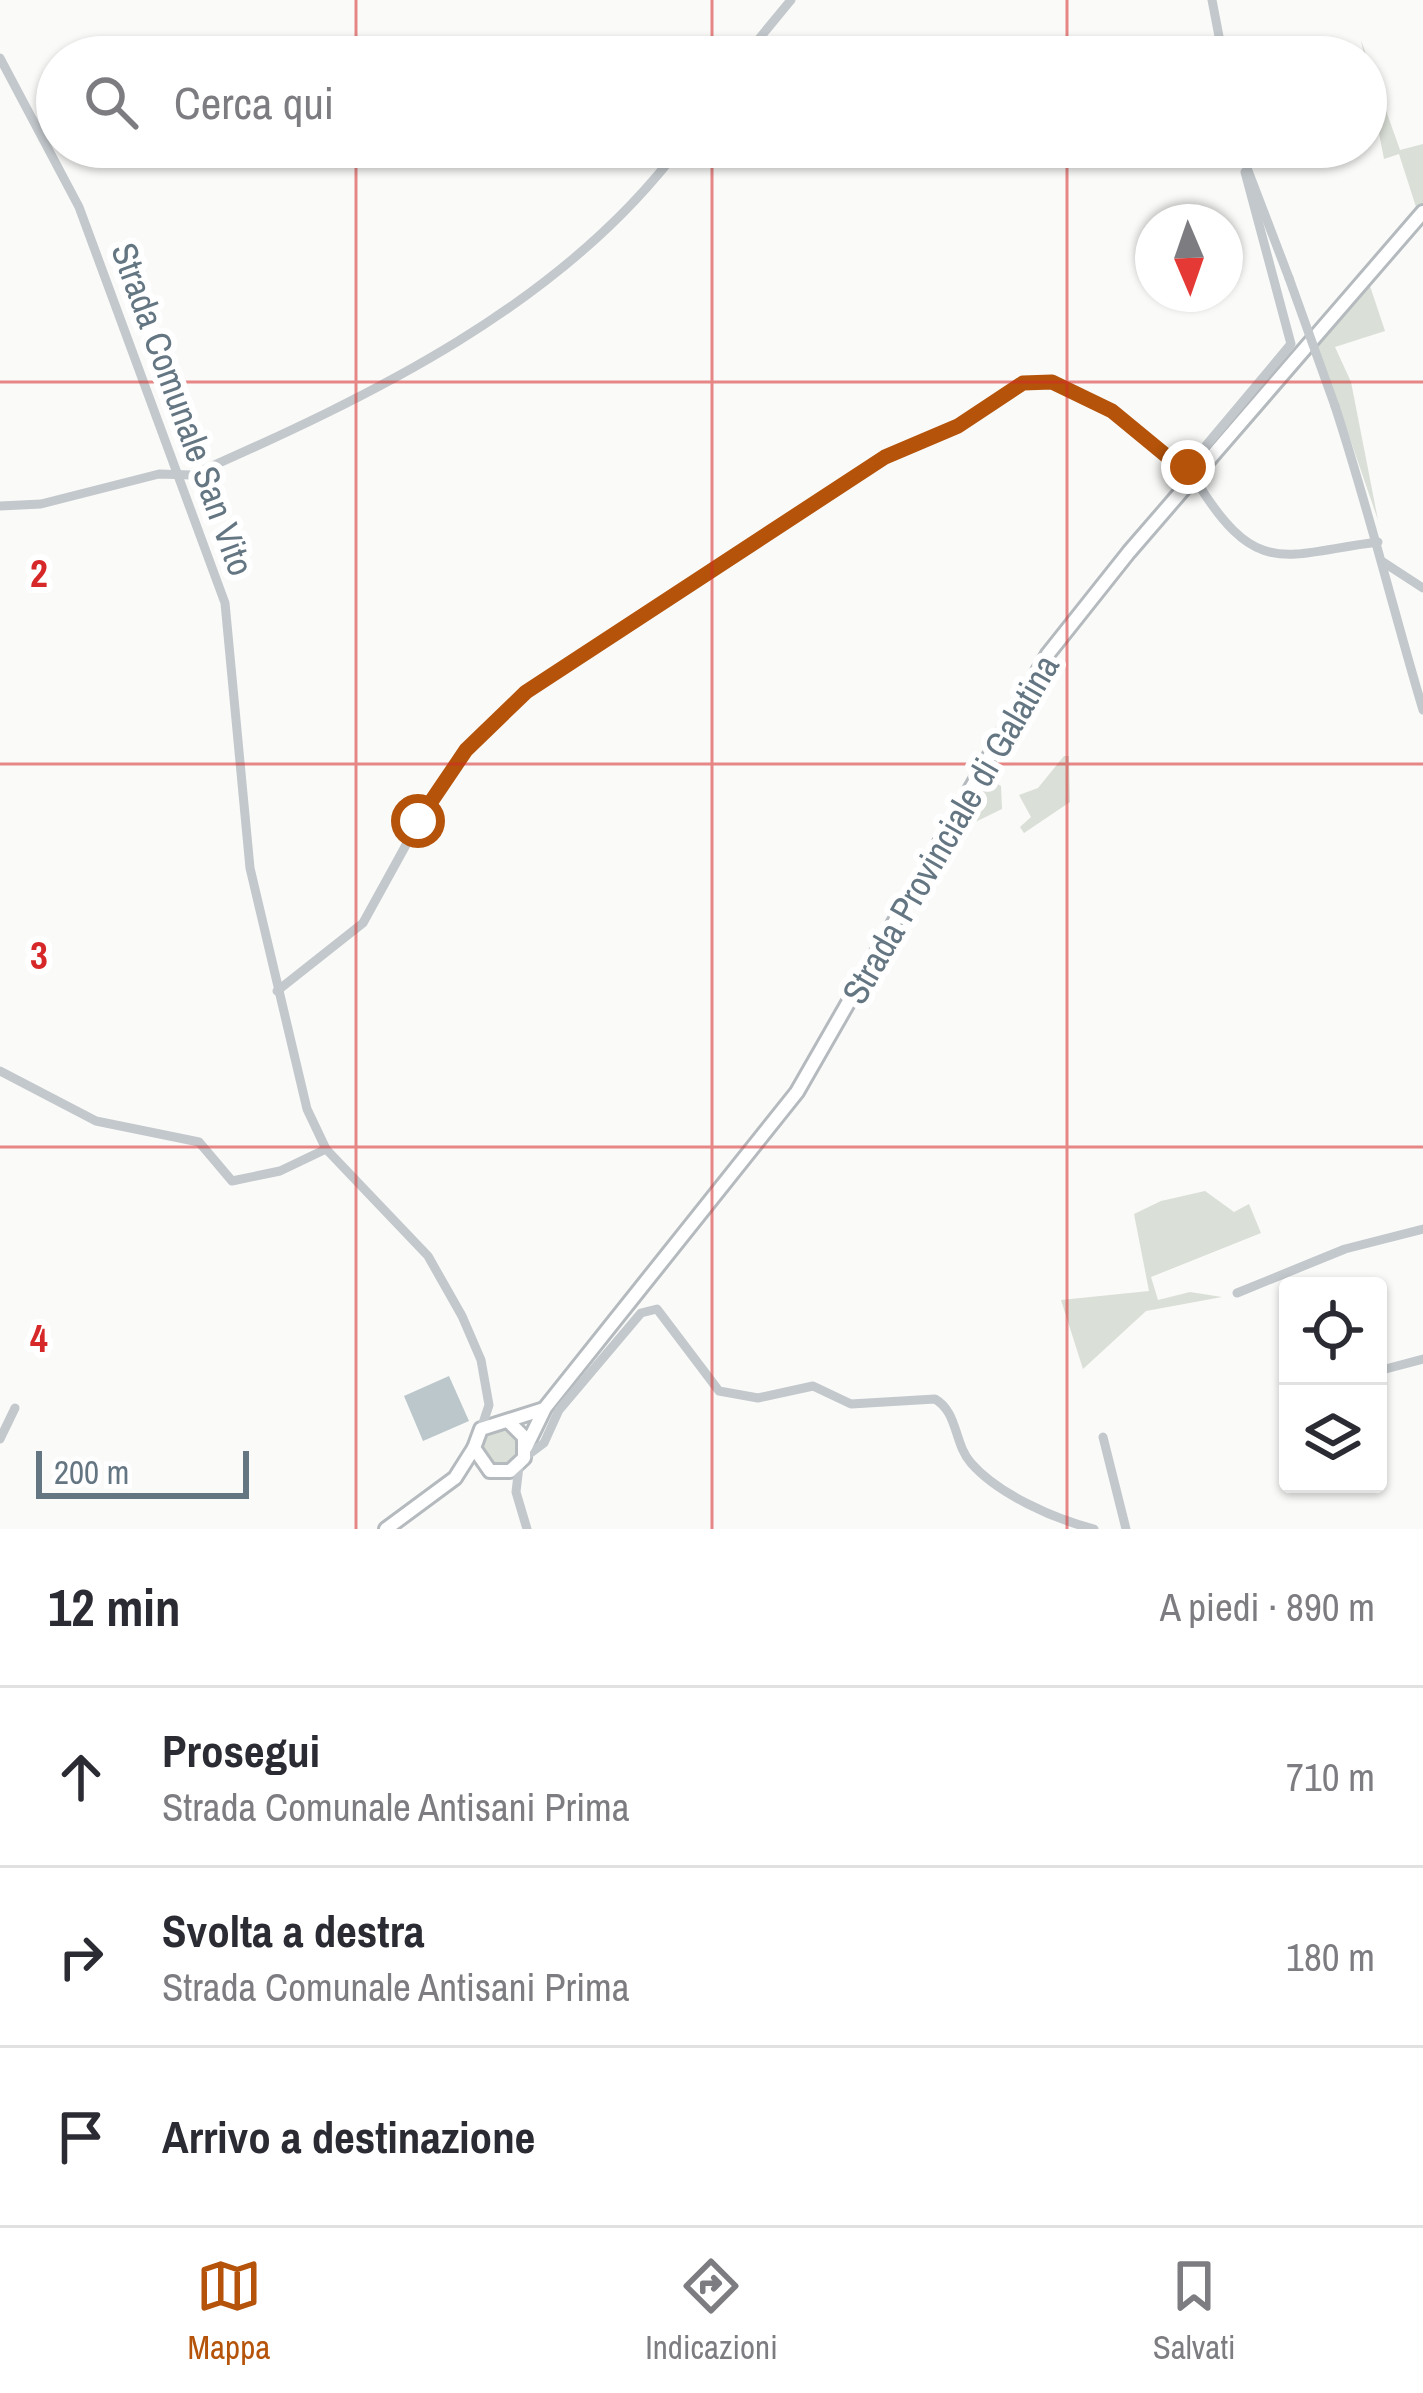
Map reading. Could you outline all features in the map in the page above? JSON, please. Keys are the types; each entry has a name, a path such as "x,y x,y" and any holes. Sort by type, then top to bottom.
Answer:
{"main road":[{"name":"Strada Provinciale di Galatina","path":"523,1457 545,1408 797,1092 1048,654 1423,212"},
{"name":"Strada Provinciale di Galatina","path":"481,1429 545,1408"},
{"path":"455,1478 490,1472 523,1457 509,1423"},
{"path":"386,1529 455,1478 481,1429"},
{"path":"474,1448 490,1472"}],"street":[{"path":"761,36 791,0"},
{"path":"1212,0 1218,36"},
{"name":"Strada Comunale San Vito","path":"0,58 36,125"},
{"name":"Strada Comunale San Vito","path":"59,168 79,206 225,603 250,868 307,1109 326,1149"},
{"path":"0,506 41,504 159,474 179,478 250,449 523,301 577,257 660,168"},
{"path":"278,991 363,923 428,806 466,750 511,704 885,457 958,426 1023,383 1040,380 1129,421 1180,467 1188,467 1291,344 1244,168"},
{"path":"1245,172 1335,406 1423,710"},
{"path":"1201,487 1222,520 1274,556 1293,558 1378,542"},
{"path":"1381,557 1393,572 1423,588"},
{"path":"0,1071 95,1120 199,1142 232,1181 280,1171 326,1149 428,1256 482,1360 489,1405 481,1429"},
{"path":"1237,1293 1346,1249 1423,1229"},
{"path":"527,1529 516,1492 523,1457 544,1443 559,1410 641,1313 657,1309 719,1391 758,1398 813,1386 851,1404 935,1399 945,1405 970,1462 1049,1513 1094,1529"},
{"path":"1387,1369 1423,1359"},
{"path":"489,1405 509,1423"},
{"path":"0,1439 15,1408"},
{"path":"1103,1437 1126,1529"},
{"path":"490,1472 516,1492"}],"shaded area":[{"path":"1387,113 1400,150 1423,144 1423,204 1417,210 1399,154 1387,158"},
{"path":"1369,283 1385,331 1335,347 1351,382 1378,520 1317,343"},
{"path":"1069,756 1070,802 1024,833 1020,827 1031,817 1019,795 1038,788"},
{"path":"992,781 1001,786 1002,809 963,828 956,824 975,786"},
{"path":"1205,1191 1234,1212 1249,1204 1261,1233 1151,1277 1158,1300 1190,1292 1222,1297 1146,1311 1083,1369 1061,1300 1149,1291 1134,1214 1161,1201"},
{"path":"449,1376 469,1421 423,1441 404,1396"},
{"path":"500,1427 514,1433 520,1447 514,1461 500,1467 486,1461 480,1447 486,1433"}],"route":[{"path":"418,821 466,750 526,692 600,648 885,457 958,426 1023,383 1052,382 1112,411 1180,467 1188,467"}]}
